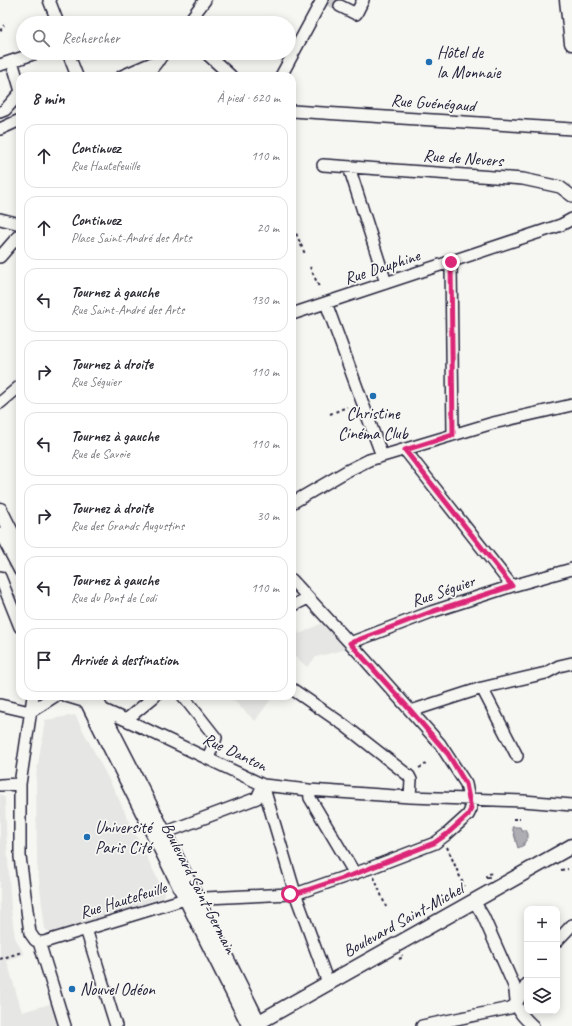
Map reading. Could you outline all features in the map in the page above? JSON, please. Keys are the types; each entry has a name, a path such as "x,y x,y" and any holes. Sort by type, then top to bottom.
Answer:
{"main road":[{"path":"567,0 572,43"},
{"path":"0,510 13,546"},
{"name":"Boulevard Saint-Germain","path":"90,700 101,709 164,833 190,898 255,1025"},
{"name":"Boulevard Saint-Michel","path":"255,1025 572,846"}],"street":[{"path":"49,0 55,16"},
{"path":"193,16 205,0"},
{"path":"296,48 322,0"},
{"path":"340,6 356,14 363,0"},
{"path":"0,65 16,60"},
{"path":"71,60 75,72"},
{"path":"130,72 154,60"},
{"path":"149,72 159,60"},
{"path":"213,60 226,72"},
{"path":"283,72 290,60"},
{"path":"12,61 16,74"},
{"path":"0,112 5,110 16,98"},
{"name":"Rue Guénégaud","path":"296,111 572,129"},
{"path":"0,129 16,122"},
{"name":"Rue de Nevers","path":"323,165 523,179 560,187 572,196"},
{"path":"349,167 386,283"},
{"path":"0,219 16,223"},
{"name":"Rue Dauphine","path":"296,313 561,225 572,219"},
{"path":"0,257 16,239"},
{"path":"451,262 453,435"},
{"path":"326,303 382,456"},
{"path":"0,403 16,389"},
{"path":"296,501 369,460 493,423 572,405"},
{"path":"405,450 512,586"},
{"path":"0,533 13,546 16,557"},
{"name":"Rue Séguier","path":"350,643 431,612 512,586 572,569"},
{"path":"0,577 16,617"},
{"path":"296,584 448,754 466,784 469,800"},
{"path":"296,604 308,598"},
{"path":"411,711 482,688 546,673 559,666 572,663"},
{"path":"482,688 517,756"},
{"path":"296,692 344,725 409,776 411,780 410,797"},
{"path":"32,700 20,784 20,857 30,933 34,940 39,942 65,1026"},
{"path":"0,705 30,712 49,700"},
{"name":"Boulevard Saint-Germain","path":"89,700 190,898"},
{"path":"126,720 150,700"},
{"path":"186,700 216,738 208,758"},
{"name":"Rue Danton","path":"101,709 263,785 309,790 410,797 523,801 572,805"},
{"path":"0,785 20,784"},
{"path":"164,833 257,798 263,785"},
{"path":"263,785 295,893 328,983"},
{"path":"309,790 310,798 355,874"},
{"name":"Rue Hautefeuille","path":"39,942 44,942 190,898 295,893 355,874 446,839 470,813 471,809 469,800"},
{"path":"474,901 483,916 514,986 516,1004 519,1011 533,1026"},
{"path":"560,938 572,925"},
{"path":"86,929 116,1026"},
{"path":"422,1026 510,1008 516,1004 524,989"}],"path":[{"path":"0,31 4,25"},
{"path":"296,233 305,254"},
{"path":"310,267 319,287"},
{"path":"330,414 347,407"},
{"path":"419,768 426,764"},
{"path":"513,819 520,819"},
{"path":"446,839 464,886"},
{"path":"370,868 386,907"},
{"path":"561,870 568,868"},
{"path":"0,960 22,952"}],"shaded area":[{"path":"322,623 347,649 316,657 307,667 296,657 296,630 300,634"},
{"path":"233,700 270,700 255,721"},
{"name":"Université Paris Cité","path":"75,715 123,809 125,810 124,811 165,894 164,897 52,934 45,929 37,864 36,777 45,720"},
{"path":"0,794 5,798 11,908 15,938 24,954 7,961 22,1012 53,1003 60,1026 0,1026"}],"water":[{"path":"512,827 520,827 521,830 526,830 528,834 528,838 524,845 518,848"}],"tunnel":[{"path":"328,0 340,6"}],"place":[{"name":"Hôtel de la Monnaie","path":"429,62"},
{"name":"Christine Cinéma Club","path":"373,396"},
{"name":"Université Paris Cité","path":"87,837"},
{"name":"Nouvel Odéon","path":"72,989"}],"route":[{"path":"290,894 301,892 355,874 434,843 447,834 470,813 471,809 466,784 448,754 350,643 431,612 512,586 405,450 453,435 451,262"}]}
